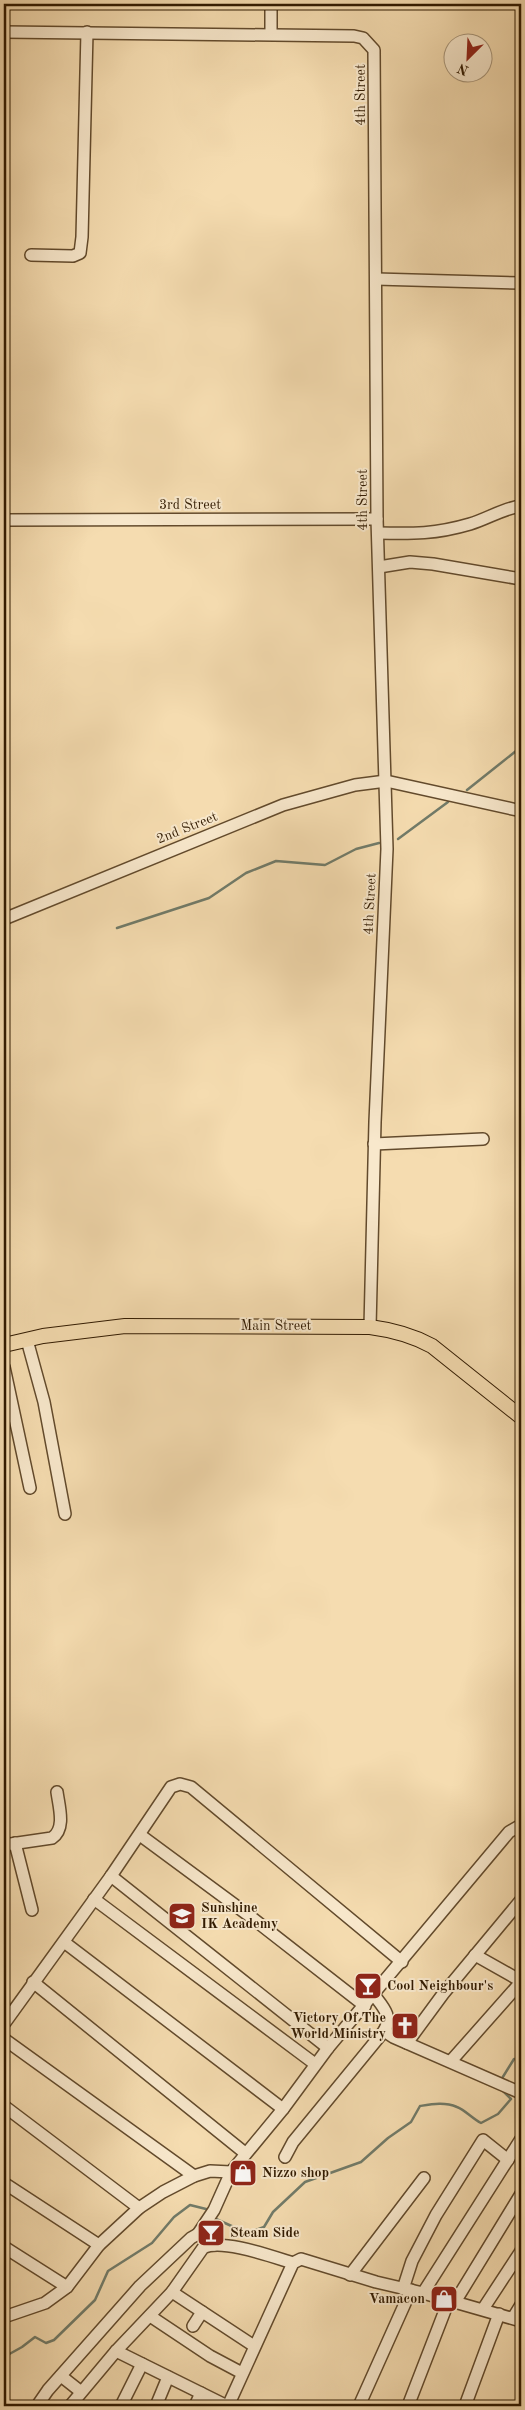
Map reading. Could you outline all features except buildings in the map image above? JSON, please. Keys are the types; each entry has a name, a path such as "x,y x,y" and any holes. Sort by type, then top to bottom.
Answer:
{"main road":[{"name":"Main Street","path":"4,1345 125,1326 370,1327 392,1330 417,1338 432,1346 521,1417"}],"street":[{"path":"270,33 271,4"},
{"name":"4th Street","path":"4,32 270,33 354,36 363,38 374,50 377,519 387,849 374,1144 370,1327"},
{"path":"31,255 73,256 80,253 87,32"},
{"path":"376,279 521,282"},
{"path":"378,533 417,535 436,532 470,524 521,506"},
{"name":"3rd Street","path":"4,520 377,519"},
{"path":"379,567 410,562 426,563 521,579"},
{"path":"386,781 517,810"},
{"name":"2nd Street","path":"4,919 283,805 329,791 386,781"},
{"path":"374,1144 483,1139"},
{"path":"27,1340 44,1402 65,1514"},
{"path":"4,1367 30,1488"},
{"path":"4,2024 140,1835 171,1787 180,1784 191,1787 402,1962"},
{"path":"32,1910 9,1844 52,1838 57,1834 60,1827 57,1792"},
{"path":"37,2406 140,2286 191,2238 198,2234 214,2210 231,2172 283,2108 315,2064 509,1832 521,1825"},
{"path":"140,1835 247,1914 365,2006"},
{"path":"111,1876 328,2048"},
{"path":"94,1899 315,2064"},
{"path":"407,2043 430,2010 521,1900"},
{"path":"64,1942 283,2108"},
{"path":"450,2061 521,1982 475,1955"},
{"path":"33,1982 245,2153"},
{"path":"285,2157 293,2142 384,2031 387,2025 387,2013 374,1995"},
{"path":"384,2031 521,2093"},
{"path":"4,2039 194,2176"},
{"path":"4,2106 139,2208"},
{"path":"424,2293 521,2139"},
{"path":"359,2406 407,2289 412,2261 428,2235 436,2215 483,2140 508,2160"},
{"path":"5,2314 45,2303 67,2287 99,2245 139,2208 163,2192 194,2176 210,2171 231,2172"},
{"path":"350,2274 424,2178"},
{"path":"4,2183 99,2245"},
{"path":"408,2406 452,2301 521,2194"},
{"path":"198,2234 214,2245"},
{"path":"70,2406 80,2391 172,2292 204,2248 214,2245 239,2248 293,2263"},
{"path":"4,2246 67,2287"},
{"path":"483,2309 521,2251"},
{"path":"116,2351 228,2406 293,2263 301,2259 517,2319 521,2306"},
{"path":"172,2292 254,2346"},
{"path":"193,2326 202,2312"},
{"path":"465,2406 499,2314"},
{"path":"150,2316 210,2356 242,2373"},
{"path":"121,2406 142,2364"},
{"path":"61,2376 80,2391"},
{"path":"156,2406 168,2377"},
{"path":"195,2406 201,2393"}],"waterway":[{"path":"467,790 521,747"},
{"path":"398,839 448,802"},
{"path":"117,928 209,898 246,873 276,861 325,865 356,849 379,843"},
{"path":"501,2080 514,2059 521,2059"},
{"path":"214,2216 216,2219 247,2233 264,2227 273,2212 305,2182 361,2162 388,2138 411,2122 420,2106 452,2105 463,2110 481,2123 498,2114 511,2099 501,2089"},
{"path":"4,2357 35,2337 46,2343 54,2340 95,2300 108,2271 152,2243 174,2217 190,2205 210,2210"}],"place":[{"name":"Sunshine IK Academy","path":"182,1916"},
{"name":"Cool Neighbour's","path":"368,1986"},
{"name":"Victory Of The World Ministry","path":"405,2026"},
{"name":"Nizzo shop","path":"243,2173"},
{"name":"Steam Side","path":"211,2233"},
{"name":"Vamacon","path":"444,2299"}]}
